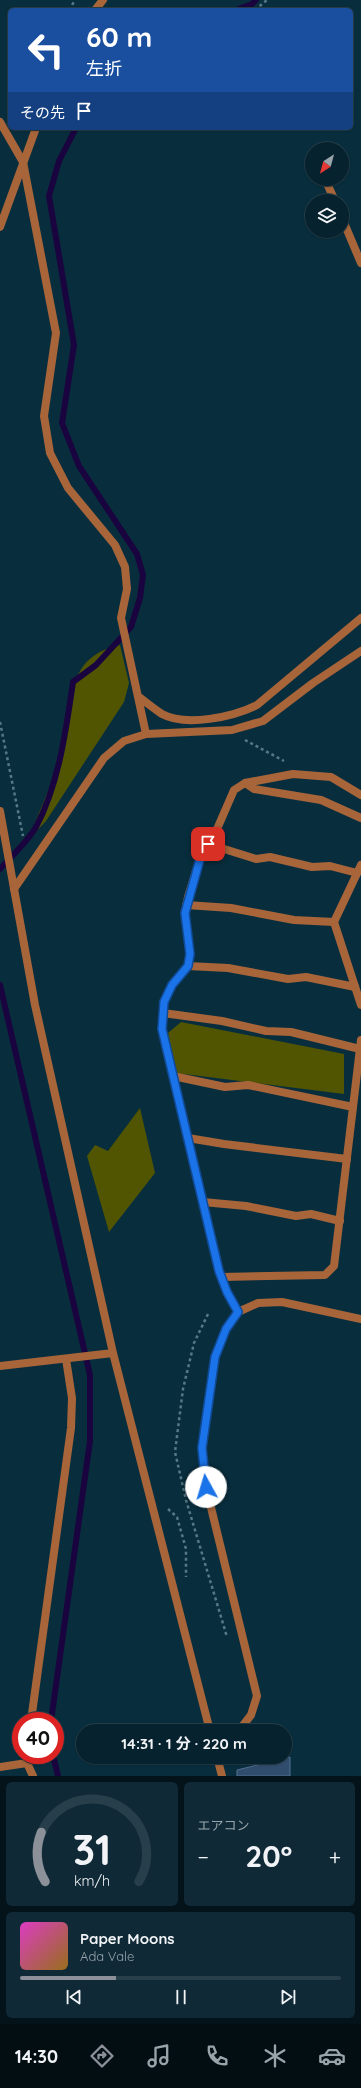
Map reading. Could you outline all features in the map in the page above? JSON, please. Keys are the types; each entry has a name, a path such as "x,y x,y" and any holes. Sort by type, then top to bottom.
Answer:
{"street":[{"path":"0,122 23,162 56,333 44,416 50,453 68,488 114,545 125,567 127,589 121,618 146,734"},
{"path":"0,227 35,130"},
{"path":"349,235 361,264"},
{"path":"139,698 162,714 176,719 203,719 241,713 257,705 361,618"},
{"path":"14,889 104,758 124,741 146,734 232,730 263,721 313,683 361,651"},
{"path":"238,1312 221,1277 162,1029 164,1002 172,985 188,966 190,954 185,913 186,905 202,852 214,836 234,790 246,783 293,774 331,777 361,795"},
{"path":"246,783 254,789 321,800 361,818"},
{"path":"0,811 35,1005 113,1353 208,1724"},
{"path":"208,844 256,859 270,857 312,867 330,866 357,873"},
{"path":"361,865 334,922 361,1005"},
{"path":"186,905 231,908 294,920 334,922"},
{"path":"188,966 228,968 288,979 306,977 355,987"},
{"path":"163,1013 222,1021 266,1031 291,1032 360,1044 334,1266 325,1275 221,1277"},
{"path":"173,1076 225,1087 248,1086 353,1107"},
{"path":"188,1138 224,1144 347,1159"},
{"path":"203,1202 246,1206 296,1216 310,1214 340,1221"},
{"path":"244,1724 251,1714 257,1696 206,1487 202,1448 215,1357 226,1329 238,1312 258,1303 282,1302 361,1319"},
{"path":"0,1366 113,1353"},
{"path":"32,1712 71,1428 72,1398 66,1359"},
{"path":"0,1767 12,1763"},
{"path":"29,1764 33,1776"},
{"path":"219,1764 222,1776"}],"path":[{"path":"257,8 267,0"},
{"path":"0,722 23,836"},
{"path":"232,730 250,745 285,762"},
{"path":"208,1314 194,1343 183,1389 175,1452 186,1500 227,1639"},
{"path":"164,1505 177,1517 186,1550 186,1585"}],"shaded area":[{"path":"120,645 129,683 124,702 46,821 28,840 58,765 65,737 73,687 79,673 88,661 101,651"},
{"path":"181,1022 344,1054 344,1094 176,1073 168,1033"},
{"path":"140,1108 155,1173 109,1232 87,1156 95,1145 108,1151"}],"building":[{"path":"261,1764 290,1764 290,1776 237,1776 237,1770"}],"waterway":[{"path":"241,8 252,4 256,0"},
{"path":"0,869 29,838 44,810 56,775 68,719 73,682 96,665 131,627 140,598 143,575 137,554 79,466 62,423 74,345 49,196 59,161 75,130"},
{"path":"0,985 90,1375 90,1441 52,1712"},
{"path":"55,1764 58,1776"}],"route":[{"path":"206,1487 202,1448 215,1357 226,1329 238,1312 227,1292 219,1271 162,1029 164,1002 172,985 188,966 190,954 185,913 188,897 202,852 208,844"}]}
